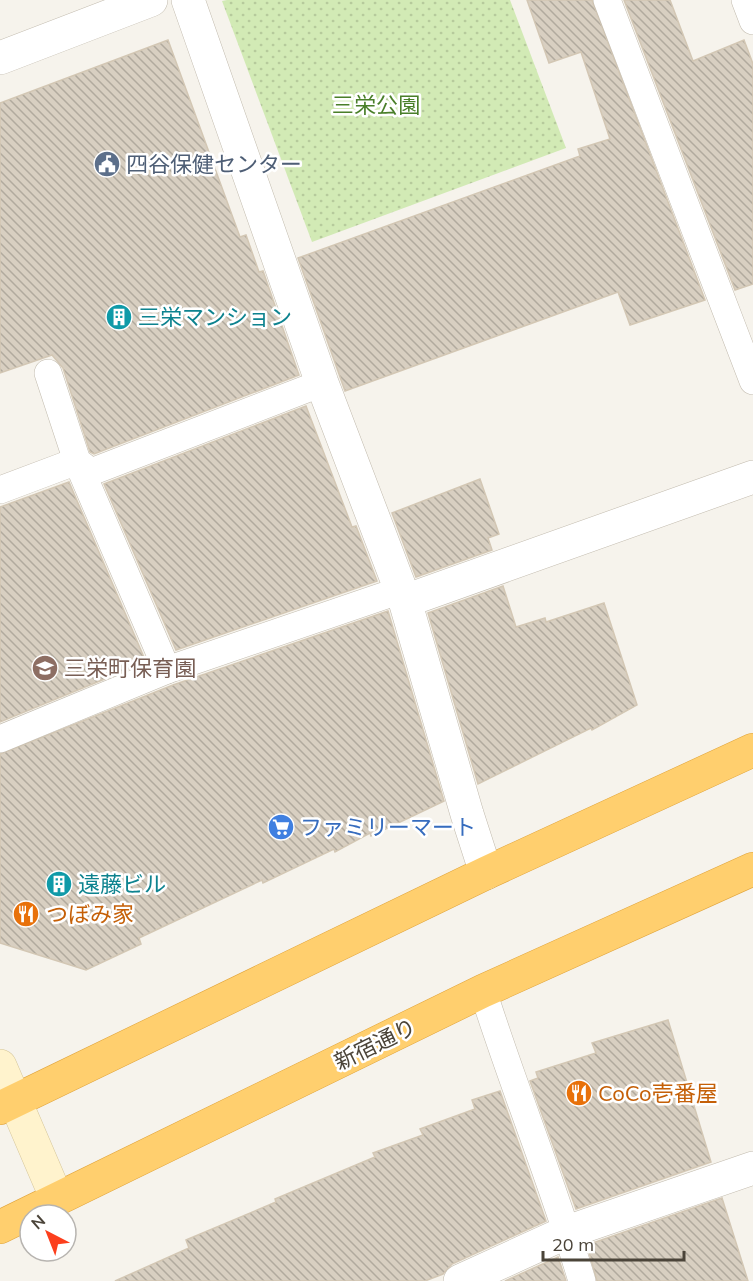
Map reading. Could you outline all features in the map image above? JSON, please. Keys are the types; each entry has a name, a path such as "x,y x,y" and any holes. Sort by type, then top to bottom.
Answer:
{"highway":[{"path":"5,1112 486,873 753,750"},
{"name":"新宿通り","path":"0,1227 483,992 753,869"}],"street":[{"path":"0,58 151,0"},
{"path":"188,0 322,383 403,596 486,873"},
{"path":"403,596 753,477"},
{"path":"0,1066 5,1112 57,1199"},
{"path":"460,1281 567,1232 753,1168"}],"lane":[{"path":"607,0 753,381"},
{"path":"745,0 753,21"},
{"path":"48,373 77,461 167,670"},
{"path":"77,461 91,472 322,383"},
{"path":"0,490 77,461"},
{"path":"0,739 167,670 403,596"},
{"path":"483,992 582,1281"}],"green space":[{"name":"三栄公園","path":"510,0 566,148 312,242 222,1"}],"building":[{"path":"527,0 592,0 705,300 630,325 618,292 345,391 298,258 580,156 578,149 610,139 581,52 549,63"},
{"path":"624,0 670,0 693,61 744,40 753,64 753,284 735,290"},
{"path":"168,40 240,237 246,235 259,272 263,271 299,375 94,454 90,452 63,368 52,355 0,373 0,103"},
{"path":"306,406 352,527 356,526 377,581 176,650 104,484"},
{"path":"480,479 499,534 488,538 492,550 416,577 392,513"},
{"path":"69,482 146,662 0,722 0,507"},
{"path":"503,586 516,627 545,618 546,622 604,603 637,705 592,730 591,728 478,784 428,613"},
{"path":"388,611 444,801 371,836 370,833 335,852 334,849 263,883 262,880 139,938 141,944 86,970 0,943 0,754 173,685"},
{"path":"668,1020 711,1162 576,1209 530,1081 538,1078 536,1072 596,1053 592,1043"},
{"path":"500,1091 546,1221 452,1264 443,1274 425,1281 115,1281 189,1248 186,1240 375,1157 373,1153 423,1135 420,1129 475,1109 472,1100"},
{"path":"722,1198 748,1281 597,1281 587,1245"},
{"path":"558,1257 566,1281 505,1281"}],"place":[{"name":"四谷保健センター","path":"107,164"},
{"name":"三栄マンション","path":"119,317"},
{"name":"三栄町保育園","path":"45,668"},
{"name":"ファミリーマート","path":"281,827"},
{"name":"遠藤ビル","path":"59,884"},
{"name":"つぼみ家","path":"26,914"},
{"name":"CoCo壱番屋","path":"579,1093"}]}
